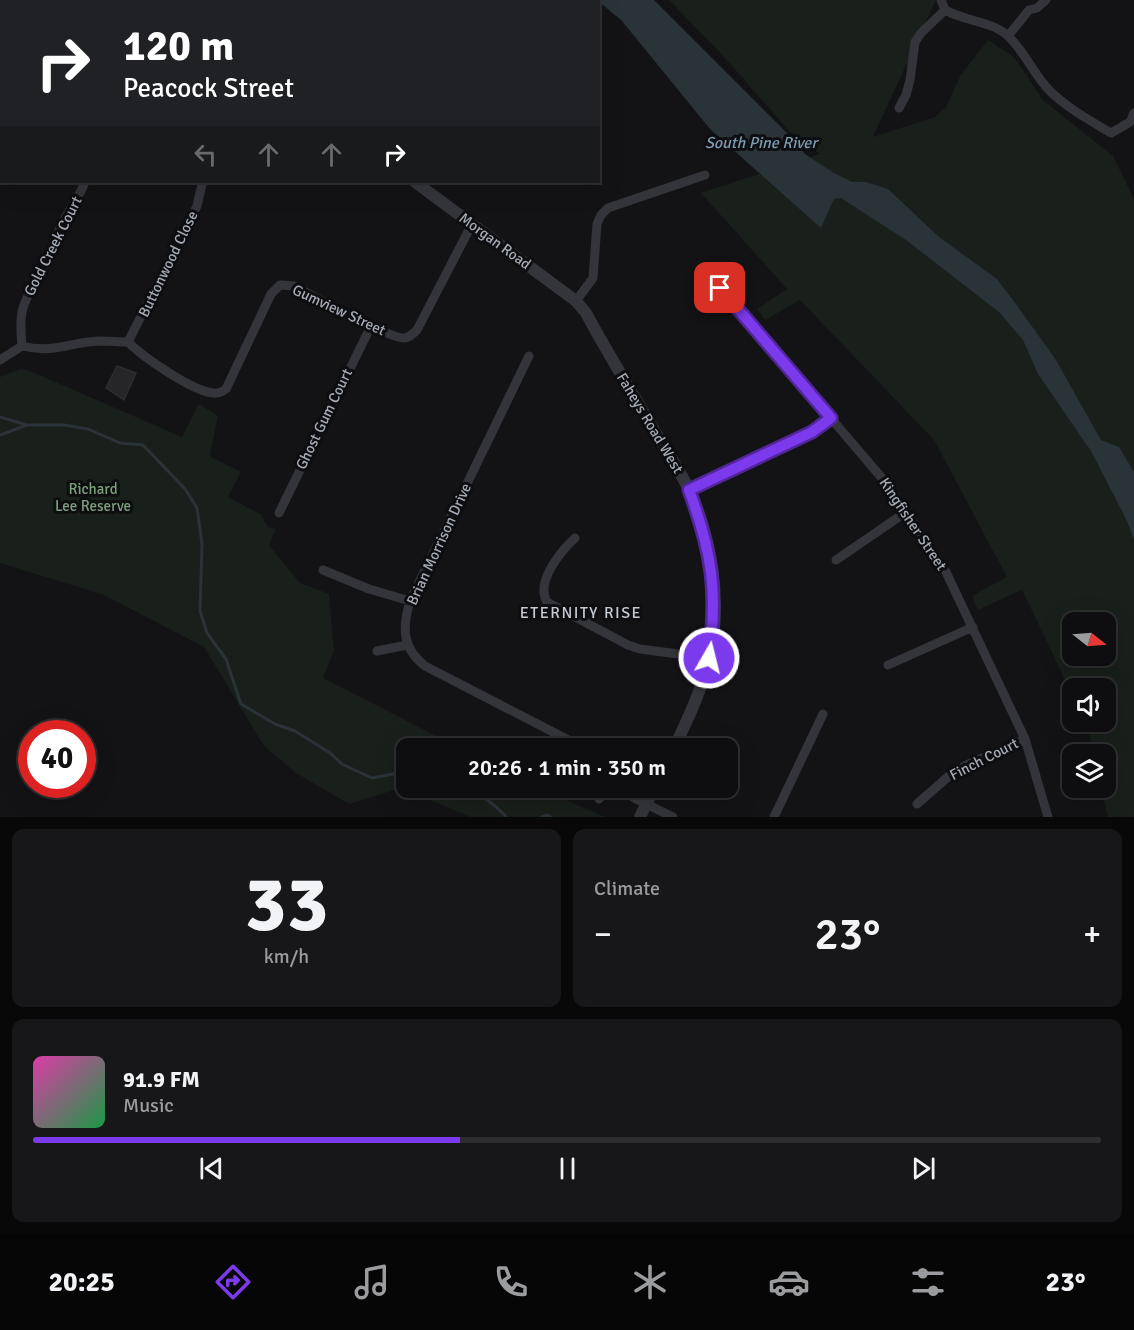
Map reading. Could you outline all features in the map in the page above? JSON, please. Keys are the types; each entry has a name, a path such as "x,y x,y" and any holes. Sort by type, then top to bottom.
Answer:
{"street":[{"path":"941,0 945,10 954,15 996,29 1008,36 1051,92 1111,133 1130,122 1134,113"},
{"path":"1008,36 1029,10 1038,8 1046,0"},
{"path":"899,108 910,80 915,42 945,10"},
{"path":"576,301 593,278 597,224 608,208 705,175"},
{"name":"Gold Creek Court","path":"22,346 20,320 24,302 84,183"},
{"name":"Morgan Road","path":"415,183 576,301"},
{"name":"Buttonwood Close","path":"128,342 197,206 202,184"},
{"name":"Gumview Street","path":"128,342 172,375 207,392 217,394 226,389 271,294 280,285 294,286 370,326 400,338 406,338 417,330 472,224"},
{"name":"Kingfisher Street","path":"708,274 887,484 946,572 1025,739 1048,817"},
{"name":"Faheys Road West","path":"576,301 586,313 689,490 705,535 714,593 713,630 709,658 696,702 679,738"},
{"name":"Ghost Gum Court","path":"279,513 370,326"},
{"path":"0,360 22,346 37,350 99,341 128,342"},
{"name":"Brian Morrison Drive","path":"407,645 405,624 410,601 529,356"},
{"path":"689,490 812,432 831,418"},
{"path":"836,560 906,512"},
{"path":"575,538 561,551 544,584 542,594 547,602 634,647 709,658"},
{"path":"323,570 369,589 410,601"},
{"path":"888,665 972,627"},
{"path":"377,651 407,645 417,660 425,666 565,738"},
{"path":"774,817 823,714"},
{"name":"Finch Court","path":"917,804 940,783 958,771 1025,739"},
{"path":"635,798 673,817"},
{"path":"640,817 649,798"}],"green space":[{"path":"669,0 936,0 873,137 935,117 946,107 960,76 988,40 1014,57 1043,100 1113,156 1134,199 1134,817 1108,817 1103,798 1116,798 1116,744 1092,744 1088,732 1116,732 1116,678 1064,678 1022,590 978,610 972,596 1007,577 934,440 800,300 765,320 757,309 787,289 701,193 820,154 788,130 727,60"},
{"name":"Richard Lee Reserve","path":"20,369 28,370 182,437 199,404 218,416 211,457 241,472 228,497 260,514 268,527 276,529 269,545 300,583 329,594 334,651 323,678 440,738 396,738 396,790 349,804 296,773 264,746 204,647 104,595 0,563 0,377"},
{"name":"Richard Lee Reserve","path":"425,798 561,798 605,817 471,817"}],"water":[{"name":"South Pine River","path":"600,0 654,0 790,136 805,154 852,182 866,182 888,189 939,237 997,279 1056,360 1101,440 1119,447 1134,472 1134,540 1127,521 1091,451 1038,374 1023,340 999,312 906,240 841,198 834,199 821,228 710,129 622,21 600,3"}],"building":[{"path":"117,366 136,373 124,400 106,388"}],"waterway":[{"path":"0,417 27,425"},
{"path":"0,435 27,425 64,425 88,429 120,443 143,445 185,489 197,508 202,544 200,611 207,633 226,659 241,704 275,724 295,731 330,753 342,764 372,778 396,772"},
{"path":"485,798 506,817"},
{"path":"542,817 547,815 551,817"}],"district":[{"name":"ETERNITY RISE","path":"581,612"}],"route":[{"path":"709,658 713,630 714,593 710,558 702,524 689,490 812,432 831,418 720,288"}]}
